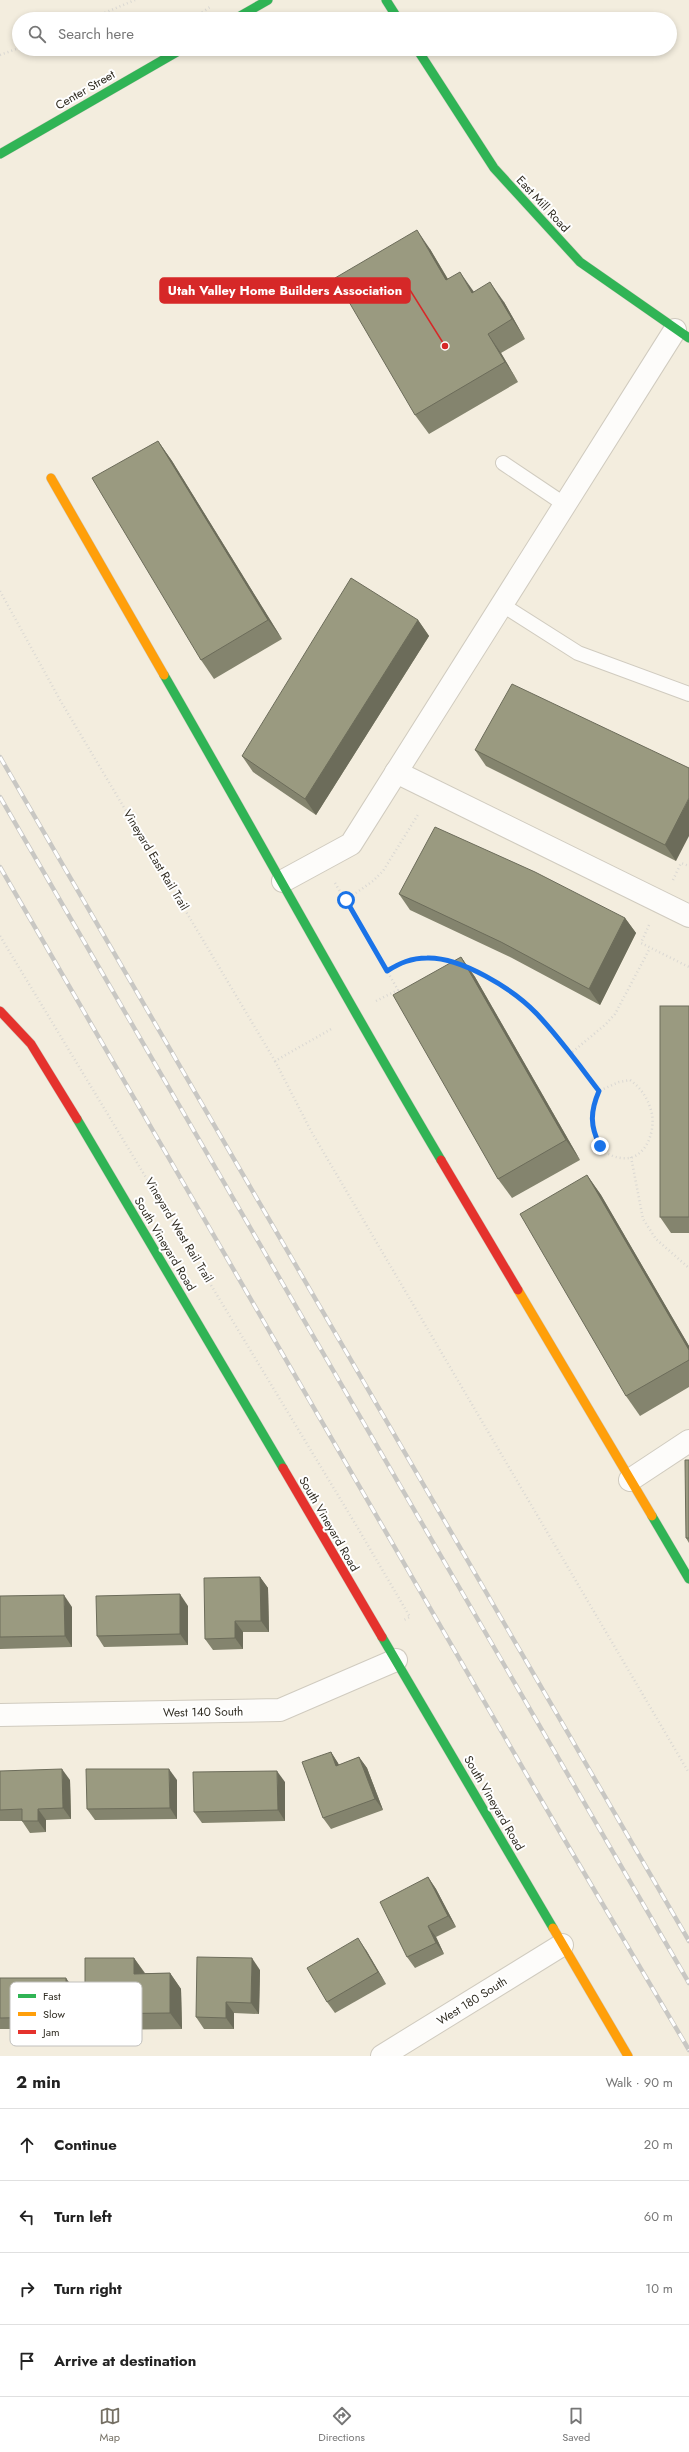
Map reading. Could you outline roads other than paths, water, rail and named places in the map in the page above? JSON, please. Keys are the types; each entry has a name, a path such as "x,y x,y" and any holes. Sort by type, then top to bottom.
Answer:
{"street":[{"path":"247,12 268,0"},
{"path":"386,0 394,12"},
{"name":"Center Street","path":"0,154 170,56"},
{"name":"East Mill Road","path":"422,56 494,168 580,262 682,334"},
{"path":"283,881 350,844 564,504 682,334"},
{"path":"51,478 283,881 355,1015 689,1579"},
{"path":"396,772 689,916"},
{"name":"South Vineyard Road","path":"0,1011 35,1051 278,1459 334,1559 396,1660 628,2056"},
{"path":"630,1480 689,1441"},
{"name":"West 140 South","path":"0,1716 280,1710 396,1660"},
{"name":"West 180 South","path":"382,2056 562,1945"}],"lane":[{"path":"503,463 564,504"},
{"path":"501,604 578,653 689,694"}],"railway":[{"path":"0,757 689,1941"},
{"path":"0,797 689,1983"},
{"path":"0,867 557,1827 689,2050"}],"place":[{"name":"Utah Valley Home Builders Association","path":"445,346"}]}
